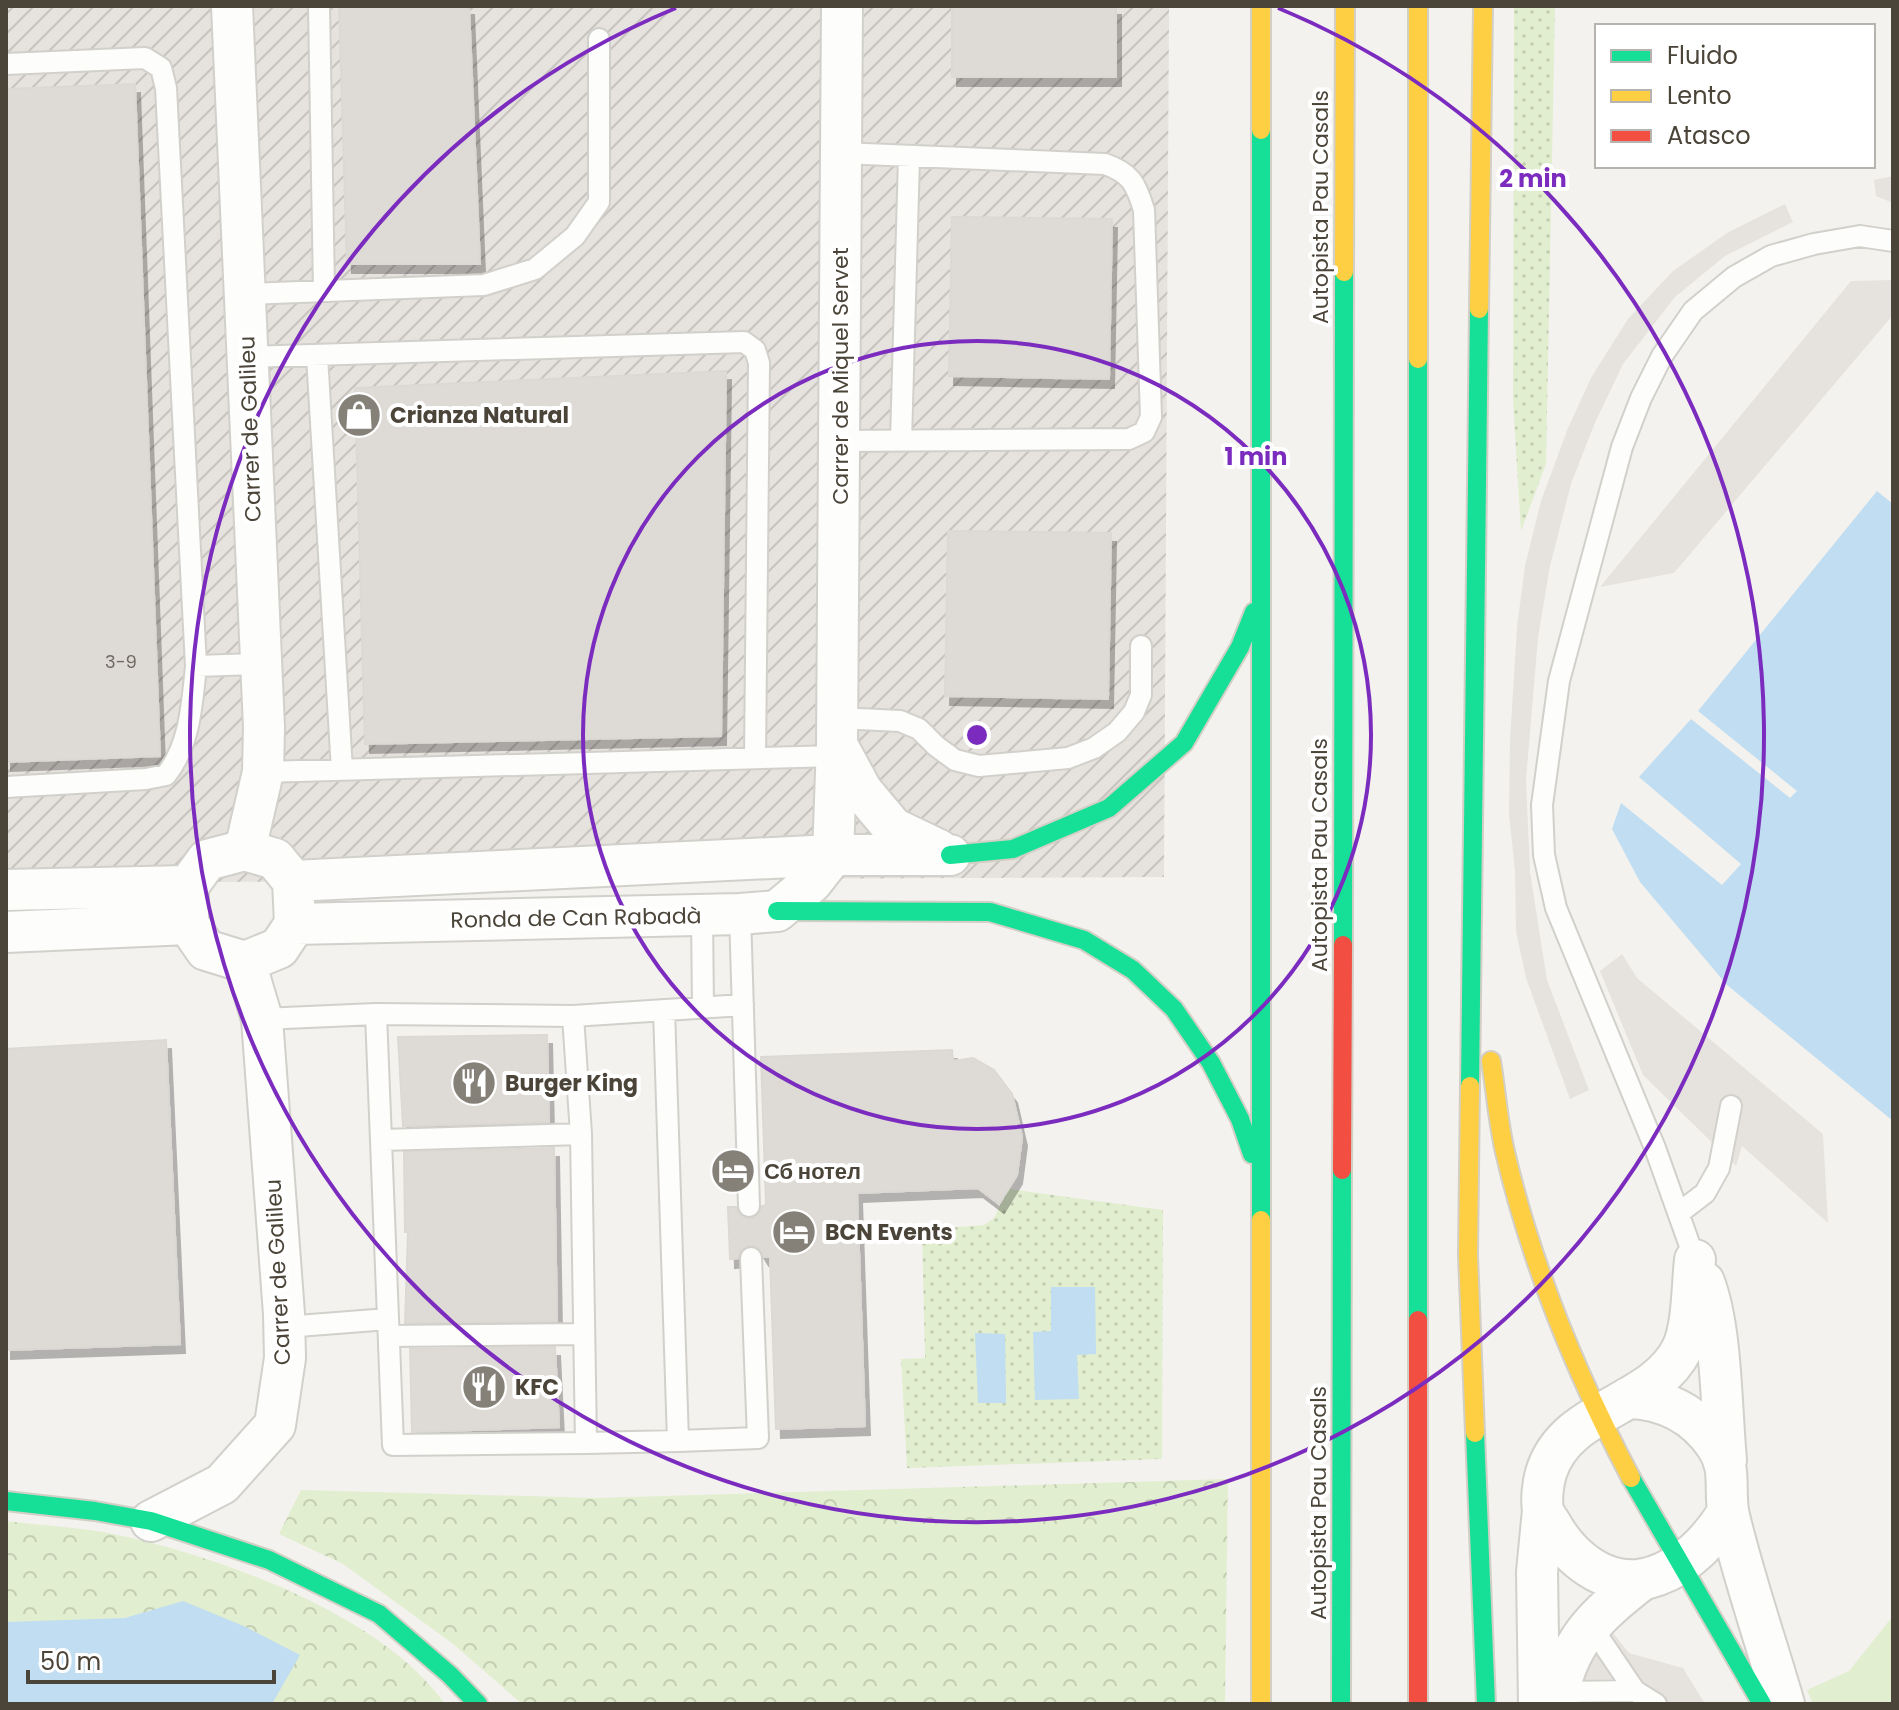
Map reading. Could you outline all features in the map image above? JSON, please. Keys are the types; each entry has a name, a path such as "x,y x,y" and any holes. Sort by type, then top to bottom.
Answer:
{"main road":[{"path":"1261,6 1261,1704"},
{"name":"Autopista Pau Casals","path":"1341,1704 1345,6"},
{"path":"1418,6 1418,1704"},
{"path":"1483,6 1468,1255 1486,1704"},
{"path":"950,855 1013,849 1109,808 1184,743 1240,647 1260,595"},
{"path":"1474,871 1492,1070 1506,1164 1543,1291 1613,1406 1660,1572 1762,1704"},
{"path":"740,914 990,912 1084,940 1133,970 1174,1009 1211,1063 1240,1119 1260,1179"},
{"path":"6,1501 151,1521 269,1560 379,1614 478,1703"}],"street":[{"name":"Carrer de Galileu","path":"232,6 264,727 263,772 245,850"},
{"name":"Carrer de Miquel Servet","path":"833,855 837,740 842,6"},
{"name":"Carrer de Miquel Servet","path":"837,740 862,791 893,828 950,855"},
{"path":"245,850 275,859 293,881 295,924 279,948 245,962 206,950 188,905 207,860 245,850"},
{"path":"293,881 833,855 950,855"},
{"path":"740,914 812,882 833,855"},
{"path":"6,890 188,905"},
{"path":"6,932 188,905"},
{"name":"Ronda de Can Rabadà","path":"295,924 740,914"},
{"name":"Carrer de Galileu","path":"151,1521 222,1484 275,1425 285,1358 285,1327 262,1019 245,962"},
{"path":"1551,1700 1537,1572 1546,1472 1575,1431 1653,1382 1680,1353 1687,1338 1695,1260"},
{"path":"1695,1260 1712,1310 1728,1512 1784,1704"},
{"path":"1613,1406 1659,1402 1693,1418 1718,1448 1726,1468"},
{"path":"1543,1510 1554,1530 1579,1561 1596,1572 1624,1579 1660,1572"},
{"path":"1551,1700 1572,1650 1591,1626 1660,1572 1699,1550 1728,1512"}],"lane":[{"path":"319,6 324,291"},
{"path":"245,294 484,285 535,269 575,236 599,202 599,39"},
{"path":"6,64 145,58 161,68 166,88 196,666 185,738 178,760 166,775 146,779 6,787"},
{"path":"839,441 1129,439 1144,432 1151,417 1144,210 1137,189 1123,170 1105,164 841,153"},
{"path":"901,441 909,157"},
{"path":"1695,1260 1556,908 1544,855 1542,805 1559,681 1622,447 1662,356 1693,311 1734,277 1771,256 1860,236 1893,241"},
{"path":"247,357 744,342 755,350 759,363 755,758"},
{"path":"317,356 342,770"},
{"path":"263,772 755,758 837,740 900,721 919,729 955,760 979,766 1068,758 1094,748 1117,732 1134,712 1141,695 1141,646"},
{"path":"196,666 259,664"},
{"path":"740,914 749,1206"},
{"path":"703,1008 740,914"},
{"path":"262,1019 376,1014 573,1016 743,1005"},
{"path":"664,1010 678,1441"},
{"path":"376,1014 393,1445 758,1438 751,1258"},
{"path":"573,1016 581,1134 586,1443"},
{"path":"1679,1213 1705,1193 1719,1168 1731,1106"},
{"path":"382,1140 581,1134"},
{"path":"285,1327 583,1334"},
{"path":"1591,1626 1635,1691 1656,1704"},
{"path":"1551,1700 1635,1691"}],"shaded area":[{"path":"6,6 1169,6 1164,877 6,883"},
{"path":"1893,176 1893,203 1876,196 1874,180"},
{"path":"1785,204 1793,222 1725,256 1675,297 1623,364 1571,484 1550,566 1538,638 1526,780 1530,872 1547,980 1589,1090 1570,1099 1526,978 1516,931 1515,871 1509,814 1510,740 1517,627 1525,566 1541,501 1568,428 1592,376 1628,319 1673,271 1727,233"},
{"path":"1893,280 1893,315 1674,573 1600,587 1851,281"},
{"path":"1622,954 1637,978 1823,1134 1828,1223 1742,1146 1736,1166 1643,1075 1600,971"},
{"path":"1610,1629 1629,1653 1683,1668 1705,1704 1568,1704 1576,1674"}],"green space":[{"path":"1514,6 1555,6 1546,464 1521,531 1513,401"},
{"path":"1008,1189 1163,1210 1162,1459 907,1468 901,1359 925,1358 922,1230 984,1225 994,1218"},
{"path":"1228,1479 1225,1704 522,1704 452,1643 343,1564 279,1534 301,1490 597,1498"},
{"path":"6,1521 103,1532 146,1541 241,1571 290,1591 380,1642 416,1671 445,1704 6,1704"},
{"path":"1893,1616 1893,1704 1813,1704 1807,1690 1849,1671"}],"water":[{"path":"1877,491 1893,504 1893,1121 1727,985 1640,882 1612,829 1621,803 1722,885 1741,864 1639,777 1691,719 1790,798 1797,791 1698,711"},
{"path":"1051,1287 1095,1287 1096,1354 1077,1355 1079,1399 1035,1400 1033,1332 1051,1331"},
{"path":"975,1333 1005,1334 1006,1403 978,1403"},
{"path":"183,1601 246,1627 300,1655 272,1704 6,1704 6,1622 125,1618"}],"building":[{"path":"339,6 469,6 480,264 347,264"},
{"path":"952,6 1116,6 1116,77 952,77"},
{"path":"135,84 160,756 6,762 6,89"},
{"path":"952,217 1112,219 1109,379 949,376"},
{"path":"726,371 721,736 365,744 355,388"},
{"path":"948,531 1111,533 1108,699 945,696"},
{"name":"Burger King","path":"547,1035 549,1122 403,1126 398,1037"},
{"path":"166,1040 180,1344 6,1350 6,1049"},
{"name":"BCN Events","path":"952,1050 953,1061 973,1058 994,1070 1012,1094 1022,1137 1017,1175 999,1204 978,1188 857,1193 865,1426 776,1429 770,1257 764,1257 758,1247 750,1245 740,1251 738,1258 730,1259 728,1207 736,1207 738,1213 749,1219 756,1217 762,1206 766,1205 761,1057"},
{"path":"554,1148 557,1321 405,1323 408,1232 405,1232 404,1152"},
{"name":"KFC","path":"555,1347 559,1427 412,1432 410,1349"}],"traffic: fast":[{"path":"1261,130 1261,1220"},
{"path":"1343,945 1344,272"},
{"path":"1470,1086 1479,309"},
{"path":"1418,359 1418,1320"},
{"path":"950,855 1013,849 1109,808 1184,743 1240,647 1254,612"},
{"path":"777,911 990,912 1084,940 1133,970 1174,1009 1211,1063 1240,1119 1252,1154"},
{"path":"1341,1704 1342,1170"},
{"path":"1475,1433 1486,1704"},
{"path":"1631,1478 1762,1704"},
{"path":"6,1501 151,1521 269,1560 379,1614 450,1675 478,1704"}],"traffic: slow":[{"path":"1261,6 1261,130"},
{"path":"1344,272 1345,6"},
{"path":"1418,6 1418,359"},
{"path":"1479,309 1483,6"},
{"path":"1491,1061 1505,1152 1528,1237 1574,1359 1631,1478"},
{"path":"1470,1086 1468,1255 1475,1433"},
{"path":"1261,1220 1261,1704"}],"traffic: jam":[{"path":"1342,1170 1343,945"},
{"path":"1418,1320 1418,1704"}],"place":[{"name":"Crianza Natural","path":"359,415"},
{"name":"Burger King","path":"474,1083"},
{"name":"Сб нотел","path":"733,1171"},
{"name":"BCN Events","path":"794,1232"},
{"name":"KFC","path":"484,1387"}]}
